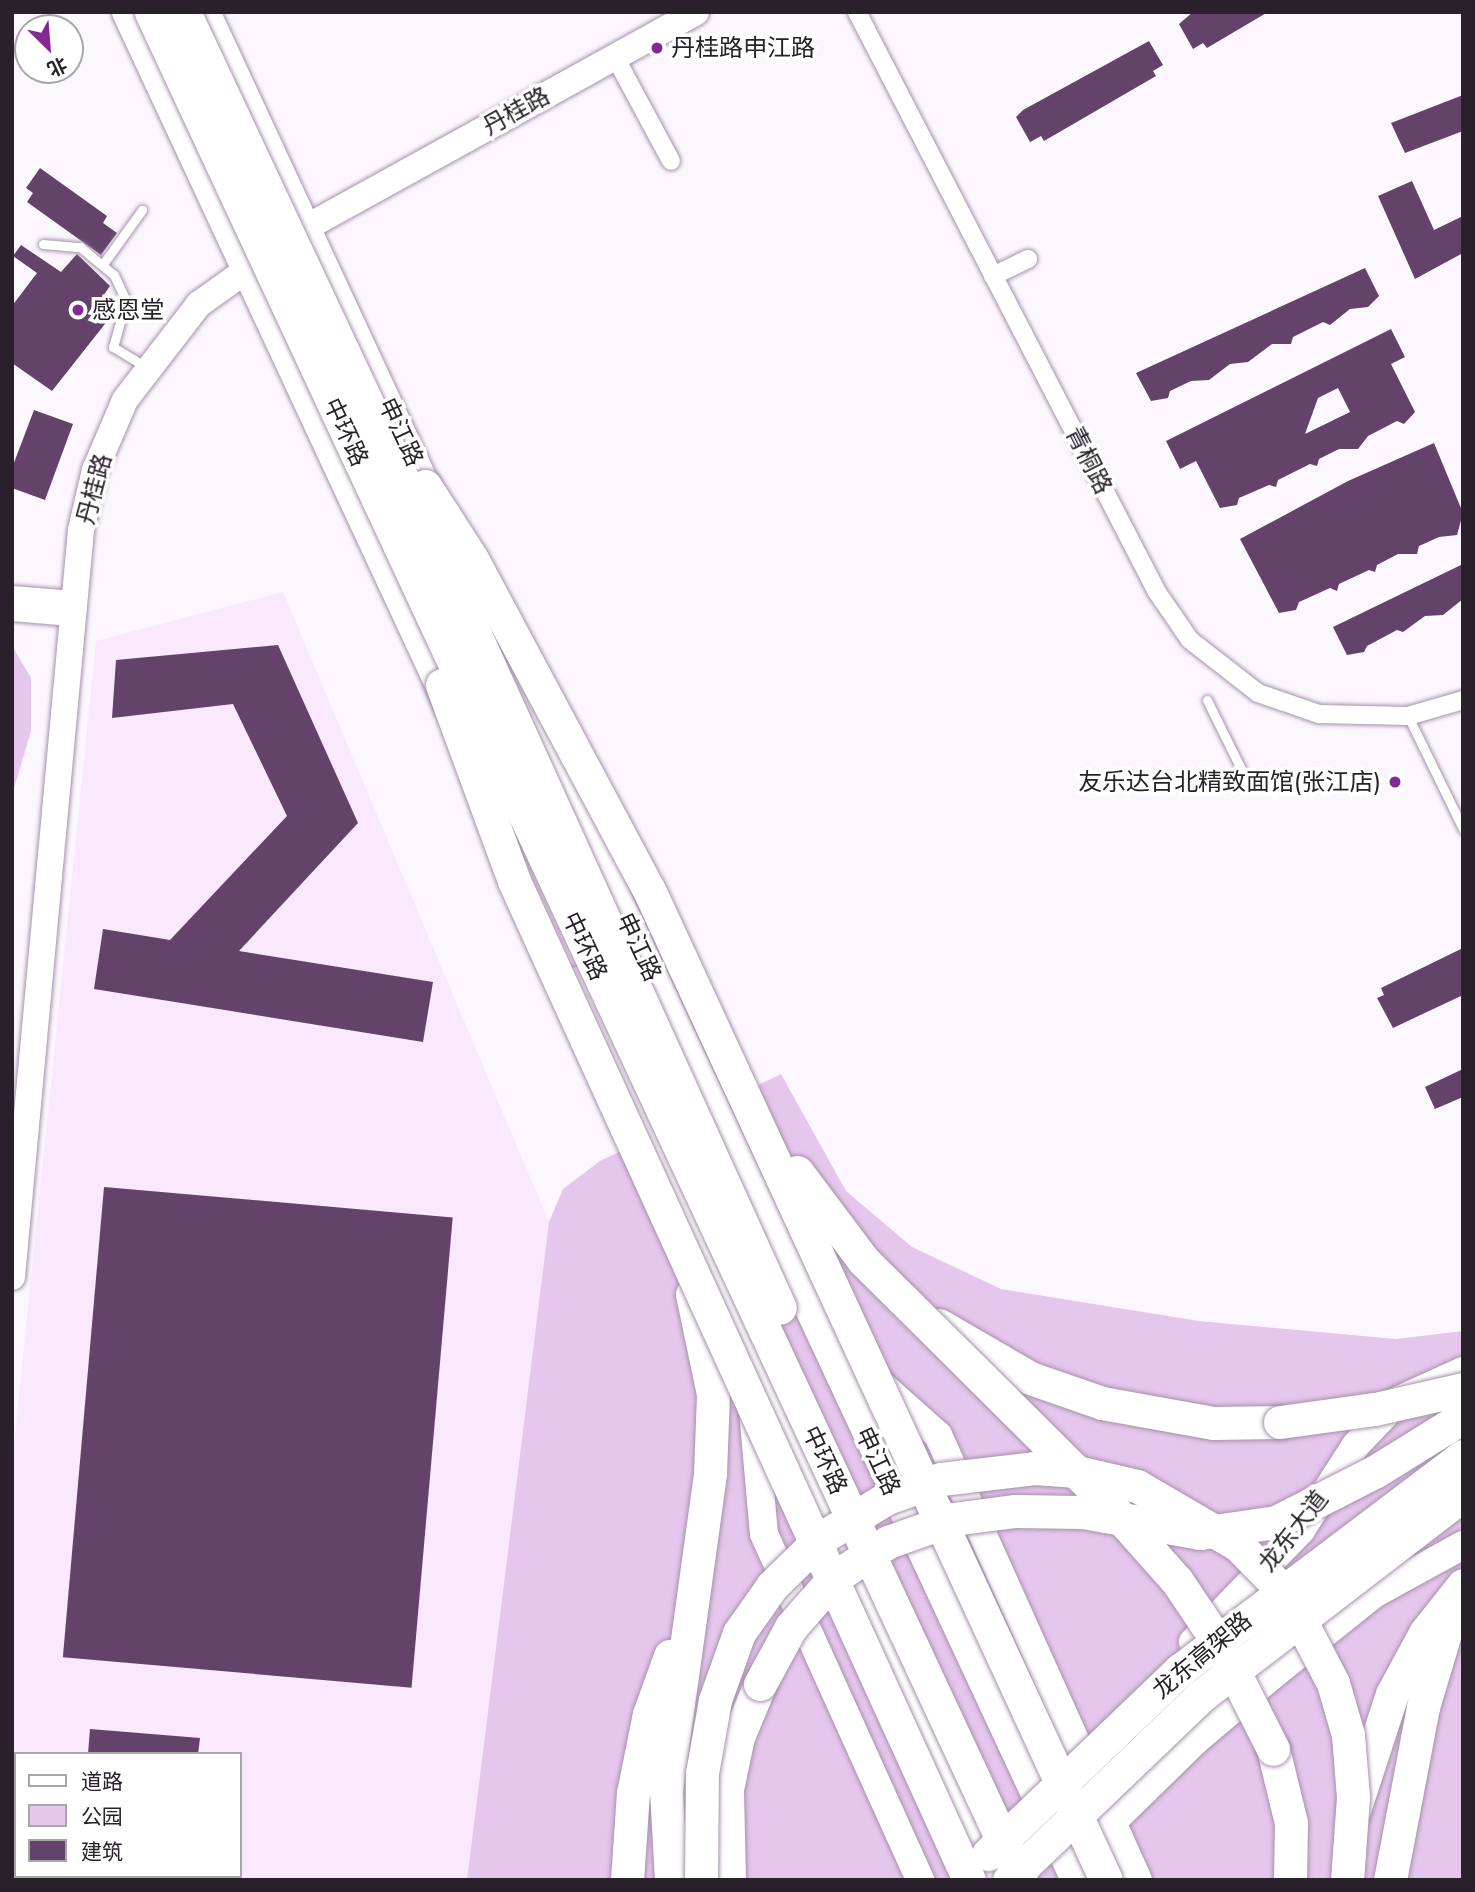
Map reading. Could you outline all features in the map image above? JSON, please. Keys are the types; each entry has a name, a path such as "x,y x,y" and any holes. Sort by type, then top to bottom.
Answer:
{"highway":[{"name":"中环路","path":"151,12 1021,1880"},
{"name":"中环路","path":"184,12 303,232 370,406 1061,1876"},
{"path":"370,406 472,559 649,890 1106,1880"},
{"path":"376,498 514,881 969,1880"},
{"path":"744,1092 829,1216 901,1300 1105,1500 1177,1581 1222,1648 1273,1749 1291,1823 1290,1880"},
{"path":"671,1880 666,1791 688,1607 710,1473 713,1394 702,1328 676,1241"},
{"path":"901,1300 1030,1378 1102,1403 1178,1418 1280,1422 1463,1389"},
{"path":"729,1880 727,1789 738,1737 760,1684 791,1627 835,1577 888,1542 953,1520 1014,1511 1083,1512 1200,1533 1276,1522 1376,1471 1463,1417"},
{"name":"龙东高架路","path":"963,1880 1180,1670 1463,1456"},
{"path":"701,1880 702,1773 715,1700 739,1633 772,1586 821,1538 887,1498 941,1479 1034,1468 1086,1474 1161,1498 1238,1545 1287,1595 1333,1683 1348,1735 1353,1797 1348,1880"},
{"name":"龙东高架路","path":"1009,1880 1202,1695 1463,1495"},
{"path":"1334,1880 1392,1694 1425,1633 1463,1587"},
{"path":"1390,1880 1427,1694 1463,1587"},
{"path":"627,1880 633,1793 649,1714 688,1607"}],"main road":[{"path":"127,12 995,1880"},
{"name":"申江路","path":"206,12 303,232 790,1275 1036,1794 1061,1876"},
{"path":"790,1275 820,1325 844,1351 938,1435 1138,1880"},
{"path":"751,1355 764,1534 920,1880"},
{"name":"龙东大道","path":"948,1880 1301,1530 1356,1445 1399,1400 1463,1371"},
{"path":"1061,1876 1195,1741 1334,1626 1374,1594 1463,1545"}],"street":[{"name":"丹桂路","path":"303,232 670,12"},
{"name":"丹桂路","path":"12,1175 85,467 136,361 184,303 244,265 696,12"},
{"name":"青桐路","path":"857,12 1157,592 1190,640 1234,678 1285,705 1351,719 1408,716 1463,700"},
{"path":"615,57 671,161"},
{"path":"993,276 1028,259"},
{"name":"丹桂路","path":"12,1277 69,608 86,500 125,400 190,312 244,265"},
{"path":"12,595 69,608"},
{"path":"12,612 69,608"}],"lane":[{"path":"103,264 142,210"},
{"path":"43,244 80,247 103,264 126,301 113,347 136,361"},
{"path":"1207,700 1243,773"},
{"path":"1408,716 1463,829"}],"shaded area":[{"path":"283,592 549,1222 467,1880 12,1880 12,1464 96,641"}],"green space":[{"path":"12,646 31,678 31,731 12,795"},
{"path":"781,1074 846,1191 912,1247 1001,1289 1199,1321 1396,1339 1463,1331 1463,1880 467,1880 549,1222 563,1189 600,1161"}],"building":[{"path":"1193,12 1268,12 1207,48 1203,43 1193,49 1179,24"},
{"path":"1149,41 1163,65 1153,71 1156,76 1044,141 1041,136 1030,142 1016,117 1023,110"},
{"path":"1463,95 1463,131 1405,153 1391,123"},
{"path":"40,168 107,216 103,223 117,233 101,255 27,202 33,193 26,188"},
{"path":"1412,181 1434,230 1463,216 1463,253 1415,279 1378,196"},
{"path":"21,245 61,272 77,254 110,286 101,299 116,310 52,391 12,363 12,306 37,273 13,256"},
{"path":"1365,268 1379,296 1368,307 1350,309 1330,325 1323,322 1293,337 1291,344 1272,344 1248,362 1230,364 1209,380 1191,381 1170,391 1168,398 1151,401 1136,373"},
{"path":"1391,329 1405,357 1391,364 1415,412 1404,424 1397,421 1368,436 1358,449 1339,449 1319,459 1317,466 1310,464 1278,480 1276,487 1269,485 1239,498 1237,505 1220,508 1196,461 1180,469 1166,441","holes":["1338,388 1350,412 1305,434 1318,398"]},
{"path":"34,410 73,424 45,500 12,488 12,468"},
{"path":"1434,443 1463,513 1457,535 1439,537 1419,546 1417,554 1398,554 1377,565 1375,572 1369,570 1339,584 1337,591 1330,588 1299,602 1296,610 1279,613 1240,539 1348,481"},
{"path":"1463,564 1463,599 1443,615 1425,616 1403,632 1397,630 1367,646 1364,652 1347,655 1333,627"},
{"path":"278,645 358,823 239,951 433,982 423,1042 94,989 103,929 170,940 287,816 233,704 112,718 116,660"},
{"path":"1463,948 1463,995 1393,1028 1377,998 1384,995 1381,988"},
{"path":"1463,1069 1463,1097 1435,1109 1425,1087"},
{"path":"104,1187 453,1218 412,1688 63,1657"},
{"path":"90,1729 200,1738 198,1752 88,1752"}],"place":[{"name":"丹桂路申江路","path":"657,48"},
{"name":"感恩堂","path":"78,310"},
{"name":"友乐达台北精致面馆(张江店)","path":"1395,782"}]}
